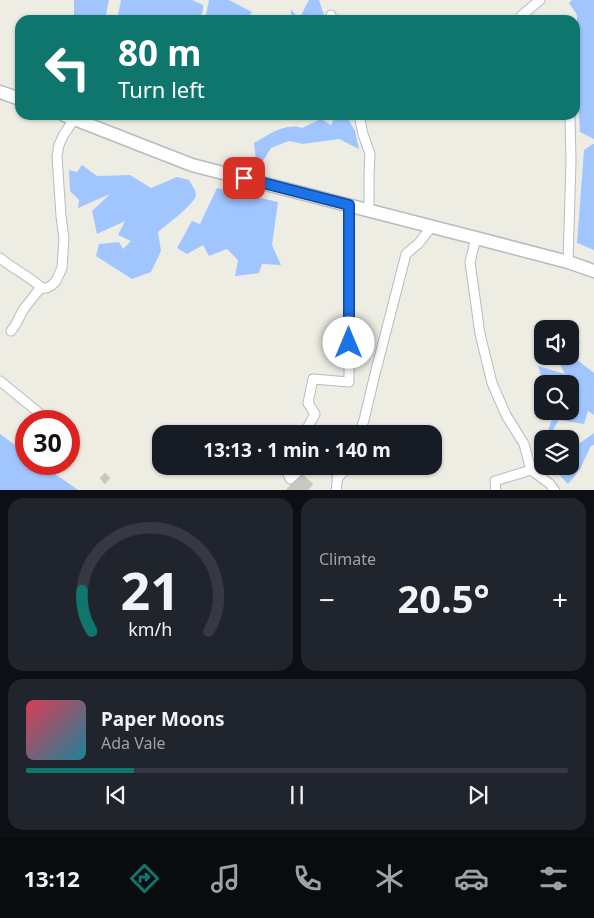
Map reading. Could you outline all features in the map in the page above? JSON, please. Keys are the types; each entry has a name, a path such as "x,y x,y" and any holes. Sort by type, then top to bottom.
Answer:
{"main road":[{"path":"0,92 15,97"},
{"path":"77,120 192,165 432,226 568,262 594,271"}],"street":[{"path":"524,15 540,0"},
{"path":"11,331 23,310 42,288 47,288 56,281 62,268 64,238 57,156 68,120"},
{"path":"360,120 370,154 370,211"},
{"path":"568,262 570,120"},
{"path":"309,425 315,414 308,403 313,379 349,382 349,205"},
{"path":"362,425 406,254 432,226"},
{"path":"476,238 470,262 480,334 492,383 506,415 524,444 532,470 555,490"},
{"path":"0,258 42,288"},
{"path":"0,381 36,410"},
{"path":"496,490 495,481 532,470"},
{"path":"336,490 338,475"},
{"path":"337,479 340,475"}],"water":[{"path":"74,0 109,0 106,15 74,15"},
{"path":"121,0 192,0 203,5 201,15 118,15"},
{"path":"209,0 229,0 252,12 250,15 206,15"},
{"path":"309,0 319,0 324,15 301,15"},
{"path":"572,0 594,0 594,139 580,132 580,15 577,15 569,3"},
{"path":"319,120 331,125 334,120 349,120 355,131 359,149 339,139 303,144 289,141 271,148 263,161 261,171 257,169 254,143 283,128 302,128"},
{"path":"593,144 594,250 577,243 584,150"},
{"path":"82,165 97,176 130,175 151,188 177,177 189,180 196,195 185,209 158,232 161,251 151,272 132,279 96,256 99,244 119,242 123,249 131,241 118,235 125,221 97,234 92,211 110,194 78,208 79,200 70,191 69,170 77,172"},
{"path":"217,188 278,202 272,245 281,265 262,264 259,273 235,276 238,260 227,249 209,256 203,245 187,254 177,248 192,221 200,224"},
{"path":"579,361 594,373 594,415 588,411 584,424 559,420 579,420 579,375 541,375 538,366 565,374 560,365 579,365"},
{"path":"552,420 559,420 553,430 548,430"},
{"path":"594,433 594,445 591,446 579,470 579,444"},
{"path":"0,434 15,445 15,475 57,475 78,490 0,490"},
{"path":"560,475 575,475 568,484"}],"building":[{"path":"105,473 110,478 105,484 100,478"},
{"path":"299,475 303,475 313,484 308,490 286,490"}],"route":[{"path":"244,178 349,205 349,343"}]}
